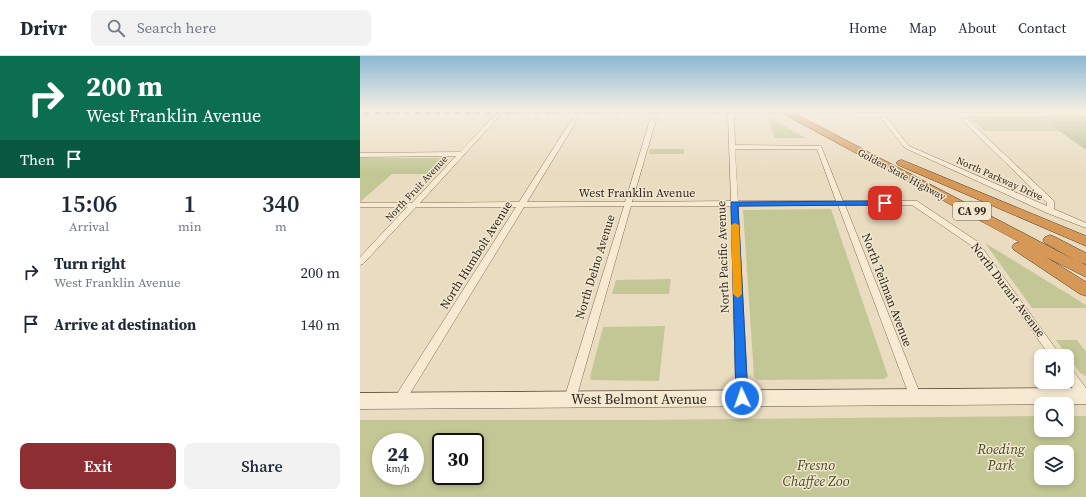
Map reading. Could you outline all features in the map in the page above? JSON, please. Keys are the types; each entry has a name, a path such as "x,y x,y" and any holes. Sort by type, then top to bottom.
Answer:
{"highway":[{"name":"Golden State Highway","path":"822,131 1086,272"},
{"name":"Golden State Highway","path":"836,131 1086,259"},
{"path":"857,149 1032,255 1086,290"},
{"path":"880,153 1086,241"}],"main road":[{"name":"West Belmont Avenue","path":"360,401 1085,396"}],"street":[{"name":"North Fruit Avenue","path":"360,262 483,131"},
{"name":"North Humbolt Avenue","path":"400,401 568,131"},
{"name":"North Delno Avenue","path":"570,399 650,131"},
{"name":"North Pacific Avenue","path":"732,131 742,398"},
{"name":"North Parkway Drive","path":"894,131 907,147 1086,226"},
{"path":"976,131 1051,203 1050,211"},
{"name":"North Teilman Avenue","path":"732,147 819,147 915,396"},
{"path":"360,155 461,154"},
{"name":"West Franklin Avenue","path":"360,205 914,203"},
{"name":"North Durant Avenue","path":"914,203 975,244 1051,349"},
{"path":"1074,381 1085,396"}],"green space":[{"path":"772,131 793,131 806,138 774,138"},
{"path":"984,131 1059,131 984,131"},
{"path":"1059,131 1086,131 1086,150"},
{"path":"650,149 684,149 684,154 649,154"},
{"path":"360,158 445,158 448,160 435,174 392,174 360,202"},
{"path":"831,209 888,376 884,379 756,379 754,376 743,210"},
{"path":"985,243 1086,305 1086,308 1032,308"},
{"path":"671,279 669,294 612,294 616,280"},
{"path":"665,326 659,381 591,380 590,377 603,327"},
{"path":"1056,340 1077,340 1086,352 1086,376 1080,373 1074,365 1074,349 1063,349"},
{"name":"Roeding Park","path":"1034,416 1034,437 1074,437 1074,416 1086,416 1086,497 360,497 360,420 643,420"}],"slow traffic":[{"path":"735,225 738,294"}],"route":[{"path":"742,398 734,204 885,203"}],"park label":[{"name":"Fresno Chaffee Zoo","path":"816,474"}]}
